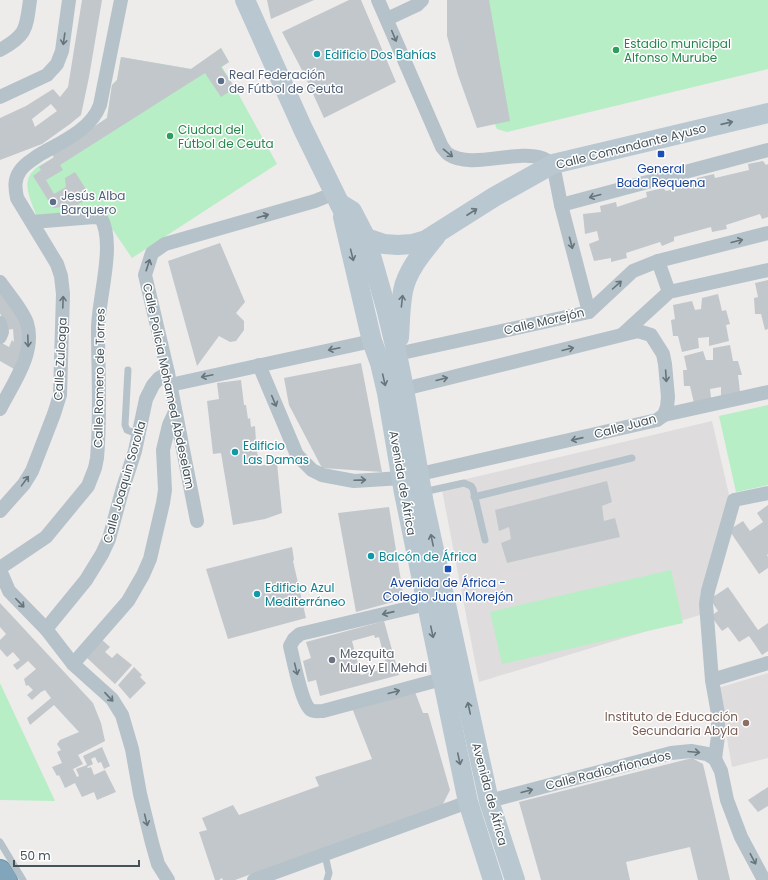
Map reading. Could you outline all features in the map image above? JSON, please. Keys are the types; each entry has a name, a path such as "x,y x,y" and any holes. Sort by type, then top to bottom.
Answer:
{"highway":[{"path":"0,871 6,880"}],"main road":[{"name":"Avenida de África","path":"245,0 303,129 351,227 366,238 397,354 404,389 415,481 426,604 468,802 493,880"},
{"name":"Calle Comandante Ayuso","path":"366,238 384,244 398,246 426,240 494,197 552,164 768,113"},
{"name":"Avenida de África","path":"337,198 372,341 415,481 489,801 515,880"},
{"name":"Calle Comandante Ayuso","path":"397,354 403,290 410,272 422,253 439,233"}],"street":[{"path":"0,50 13,43 24,31 30,0"},
{"path":"0,97 47,75 57,64 62,51 69,0"},
{"name":"Calle Zuloaga","path":"0,511 24,484 32,471 60,395 63,294 61,276 57,264 16,198 15,190 18,175 24,165 29,161 83,128 95,115 100,105 121,0"},
{"path":"378,0 442,147 447,154 459,159 471,160 526,156 541,158 552,164 561,205 589,312"},
{"path":"387,19 417,5 422,0"},
{"path":"561,205 768,150"},
{"name":"Calle Policia Mohamed Abdeselam","path":"197,521 169,379 145,275 152,253 165,244 315,201 337,198"},
{"name":"Calle Romero de Torres","path":"0,569 46,538 88,486 98,458 98,328 107,258 105,225 101,218 94,217 32,222"},
{"name":"Calle Morejón","path":"397,354 589,312 633,271 658,261 768,233"},
{"path":"658,261 669,292"},
{"path":"622,336 669,292 768,270"},
{"path":"0,282 19,308 27,323 29,343 28,356 0,409"},
{"path":"0,323 2,332 0,337"},
{"name":"Calle Juan","path":"259,365 297,455 312,470 322,476 354,481 415,481 657,420 664,415 668,397 666,364 663,354 651,336 638,332 404,389"},
{"path":"169,379 259,365 372,341"},
{"name":"Calle Joaquin Sorolla","path":"46,629 86,580 102,554 109,539 135,451 149,392 159,378 169,379"},
{"path":"664,415 768,392"},
{"path":"73,664 128,601 143,575 150,558 165,490 163,450 169,425 175,412"},
{"path":"764,880 741,837 727,800 721,771 715,759 718,736 718,714 712,680 706,604 708,591 734,500 768,493"},
{"path":"0,569 9,591 46,629 73,664 112,699 122,715 132,749 140,794 152,843 158,864 168,880"},
{"path":"426,604 300,634 294,639 290,646 304,700 309,709 314,711 323,711 442,678"},
{"path":"712,680 768,663"},
{"name":"Calle Radioafionados","path":"489,801 671,753 691,751 707,754 715,759"},
{"path":"254,880 468,802"}],"lane":[{"path":"128,370 125,425 126,430 139,435"},
{"path":"474,497 632,458"},
{"path":"415,481 464,483 471,486 485,540"},
{"path":"0,842 23,880"},
{"path":"325,855 329,873 328,880"}],"shaded area":[{"path":"712,421 730,499 700,596 700,615 479,682 441,485"},
{"name":"Instituto de Educación Secundaria Abyla","path":"768,673 768,758 732,767 718,688"}],"green space":[{"name":"Estadio municipal Alfonso Murube","path":"453,0 768,0 768,69 507,132 497,129 455,30"},
{"name":"Ciudad del Fútbol de Ceuta","path":"221,48 229,62 222,67 277,164 132,258 102,214 37,218 27,188 29,176 37,167 54,158 52,154 107,118 112,85 117,80 121,57 191,69"},
{"path":"768,405 768,485 736,492 719,416"},
{"path":"671,570 683,623 502,664 490,612"},
{"path":"0,683 55,801 0,800"}],"building":[{"path":"82,0 102,0 81,115 42,144 0,160 0,118 26,106 53,89 60,97 68,87","holes":["51,104 57,111 35,127 32,119"]},
{"path":"267,0 314,0 271,19"},
{"path":"349,0 361,0 396,82 324,118 304,74 282,32"},
{"path":"447,0 489,0 510,121 477,128 458,75 447,36"},
{"path":"221,48 229,62 221,67 235,88 221,97 205,73 60,165 63,170 46,180 54,194 66,187 65,178 75,172 91,197 77,205 53,208 33,176 41,170 39,167 54,157 52,154 107,118 112,85 117,80 121,57 191,69"},
{"path":"763,161 766,165 768,164 768,217 762,219 760,214 726,225 727,229 712,232 711,227 674,237 674,241 662,246 660,242 626,253 627,258 611,262 611,258 594,261 589,244 599,240 597,231 585,234 583,214 601,212 600,206 616,202 617,207 647,197 646,192 663,188 666,191 698,183 697,178 714,174 715,178 749,170 748,164"},
{"path":"220,243 245,302 236,313 244,321 244,330 236,341 230,342 219,336 197,366 168,261"},
{"path":"768,280 768,329 765,330 761,314 755,314 754,298 758,297 755,283"},
{"path":"0,284 23,326 23,346 14,369 0,361 0,342 9,347 12,340 14,342 13,329 7,330 0,313"},
{"path":"718,294 722,311 726,310 730,324 726,325 729,341 709,346 709,337 698,338 699,348 682,352 678,336 673,336 671,320 675,319 673,305 692,301 695,310 701,309 702,298"},
{"path":"730,345 733,361 738,361 742,375 738,375 740,392 721,397 721,387 710,389 711,398 694,403 690,386 684,386 683,370 687,370 684,356 703,351 706,360 713,360 713,348"},
{"path":"361,363 382,472 322,468 289,405 284,378"},
{"name":"Edificio Las Damas","path":"241,380 244,405 246,405 248,419 250,418 251,427 255,426 256,441 259,441 260,451 257,451 259,466 277,463 282,513 265,519 233,525 221,453 213,454 207,401 219,399 217,383"},
{"path":"607,481 612,502 602,506 604,521 615,518 620,537 507,563 501,543 511,539 509,527 499,531 495,510"},
{"path":"768,505 768,568 759,574 729,530 743,521 750,531 763,522 757,513"},
{"name":"Balcón de África","path":"389,507 404,599 356,612 338,513"},
{"name":"Edificio Azul Mediterráneo","path":"292,547 293,561 306,618 228,639 206,569"},
{"path":"728,587 758,630 768,623 768,651 762,655 749,636 739,642 728,627 722,631 711,616 718,611 710,599"},
{"path":"0,603 93,703 101,723 105,741 78,755 83,764 73,769 77,777 79,776 76,769 87,765 83,756 102,747 110,766 104,769 101,762 98,763 95,757 91,759 93,764 87,767 91,767 94,775 105,770 116,792 97,800 94,792 82,797 75,783 65,788 59,775 57,776 52,767 62,763 57,752 61,750 57,744 60,740 79,732 54,705 30,725 27,718 51,698 45,690 32,700 27,695 33,690 28,685 26,686 24,679 36,669 28,661 17,670 13,665 20,660 13,652 7,657 0,649 0,640 6,634 0,627"},
{"name":"Mezquita Muley El Mehdi","path":"384,621 399,675 320,696 316,680 308,682 303,661 311,658 306,642","holes":["374,635 375,638 379,637 387,668 361,675 352,641"]},
{"path":"101,639 110,647 105,652 112,658 117,653 132,665 115,684 86,657"},
{"path":"134,667 142,675 140,677 146,683 130,699 118,685"},
{"path":"415,692 423,713 428,713 450,790 443,804 235,880 223,880 222,878 215,880 199,832 207,830 202,818 233,805 239,815 319,786 315,777 372,759 352,708"},
{"path":"692,758 703,764 730,880 698,880 690,847 626,862 630,880 541,880 519,802"},
{"path":"768,787 768,806 758,812 748,800"}],"place":[{"name":"Estadio municipal Alfonso Murube","path":"616,50"},
{"name":"Edificio Dos Bahías","path":"317,54"},
{"name":"Real Federación de Fútbol de Ceuta","path":"221,81"},
{"name":"Ciudad del Fútbol de Ceuta","path":"170,136"},
{"name":"General Bada Requena","path":"661,154"},
{"name":"Jesús Alba Barquero","path":"53,202"},
{"name":"Edificio Las Damas","path":"235,452"},
{"name":"Balcón de África","path":"371,556"},
{"name":"Avenida de África - Colegio Juan Morejón","path":"448,569"},
{"name":"Edificio Azul Mediterráneo","path":"257,594"},
{"name":"Mezquita Muley El Mehdi","path":"332,660"},
{"name":"Instituto de Educación Secundaria Abyla","path":"746,723"}]}
